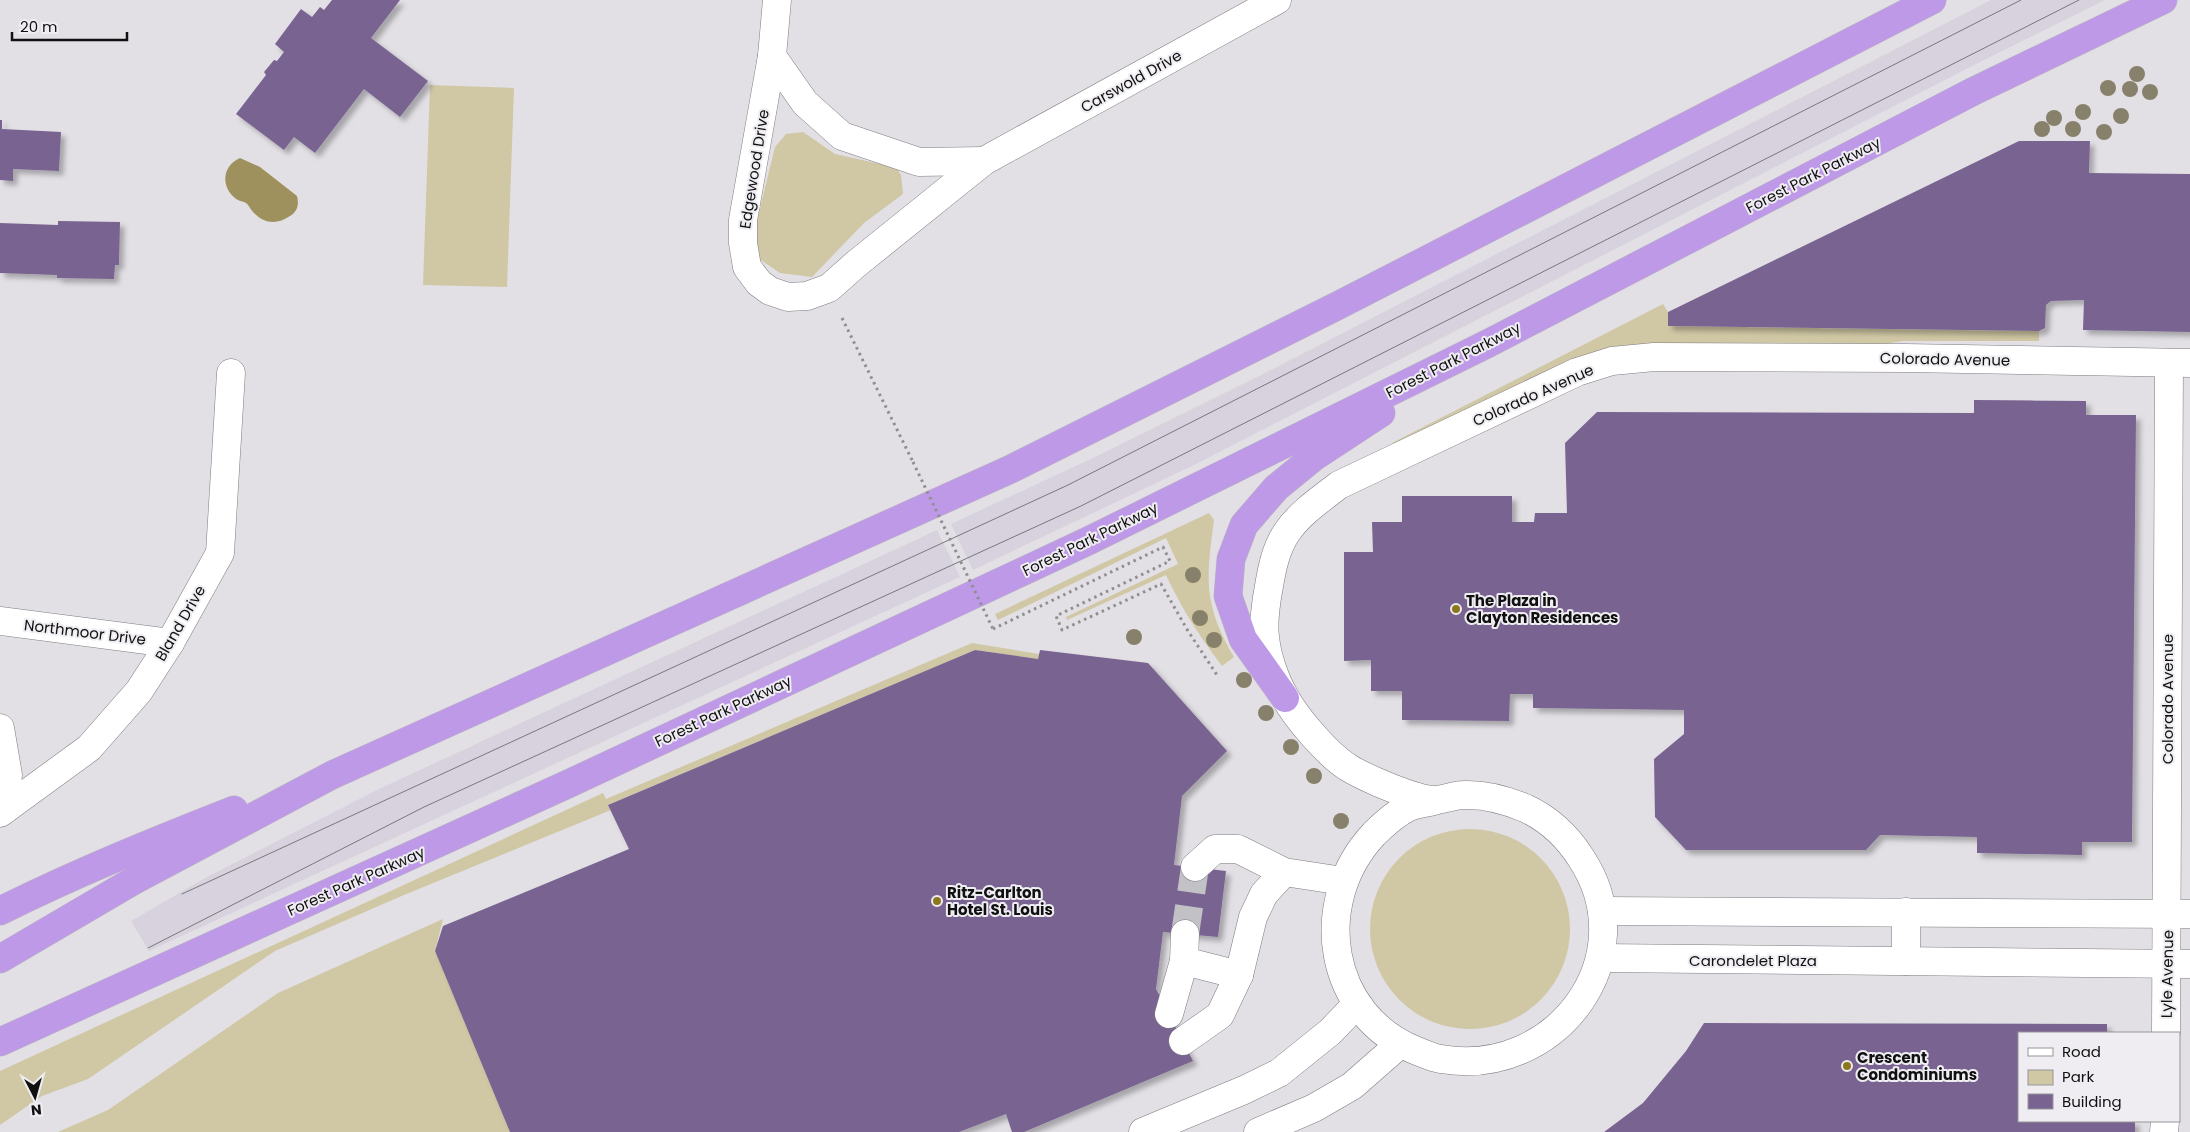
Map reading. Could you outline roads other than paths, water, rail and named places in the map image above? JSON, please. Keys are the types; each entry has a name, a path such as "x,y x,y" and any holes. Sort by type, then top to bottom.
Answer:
{"highway":[{"path":"0,959 133,881 332,776 1011,469 1339,306 1932,0"},
{"name":"Forest Park Parkway","path":"0,1042 568,784 1088,541 1487,344 1974,91 2163,0"},
{"path":"1285,698 1243,638 1228,596 1230,559 1244,525 1276,488 1314,457 1487,344"},
{"path":"0,911 41,890 136,848 234,810 332,776"}],"street":[{"name":"Edgewood Drive","path":"776,0 772,56 743,220 743,243 747,267 759,283 770,291 788,297 807,296"},
{"name":"Carswold Drive","path":"807,296 829,288 984,161 1277,0"},
{"name":"Carswold Drive","path":"772,56 805,103 842,136 919,162 984,161"},
{"name":"Colorado Avenue","path":"1434,801 1402,792 1347,767 1318,741 1285,698 1271,663 1265,636 1266,601 1273,562 1287,532 1314,504 1339,485 1577,372 1612,361 1654,357 1906,358 2179,363 2179,914"},
{"name":"Bland Drive","path":"2,811 89,748 139,691 170,642 220,553 231,373"},
{"name":"Northmoor Drive","path":"0,621 170,642"},
{"name":"Bland Drive","path":"0,728 8,775 2,811"},
{"path":"1463,795 1503,799 1539,815 1569,840 1586,864 1591,873 1602,911 1603,935 1600,958 1584,997 1557,1029 1522,1051 1481,1062 1439,1059 1400,1044 1376,1026 1357,1004 1339,965 1334,922 1343,881 1362,847 1384,823 1407,808 1434,801 1463,795"},
{"path":"1195,868 1215,849 1238,849 1284,872 1343,881"},
{"path":"1183,1041 1220,1015 1239,975 1253,917 1264,894 1284,872"},
{"path":"1602,911 2179,914"},
{"path":"1906,912 1906,961"},
{"name":"Lyle Avenue","path":"2166,1032 2179,963 2179,914"},
{"path":"1169,1014 1184,961 1185,934"},
{"name":"Carondelet Plaza","path":"1600,958 2179,963"},
{"path":"1184,961 1239,975"},
{"path":"1143,1132 1244,1090 1278,1073 1330,1032 1357,1004"},
{"path":"1258,1132 1314,1108 1352,1086 1400,1044"}],"tunnel":[{"path":"1185,934 1195,867"}],"tram line":[{"path":"182,894 1068,485 2021,0"},
{"path":"148,948 424,807 1081,506 2079,0"}],"place":[{"name":"The Plaza in Clayton Residences","path":"1456,609"},
{"name":"Ritz-Carlton Hotel St. Louis","path":"937,901"},
{"name":"Crescent Condominiums","path":"1847,1066"}]}
